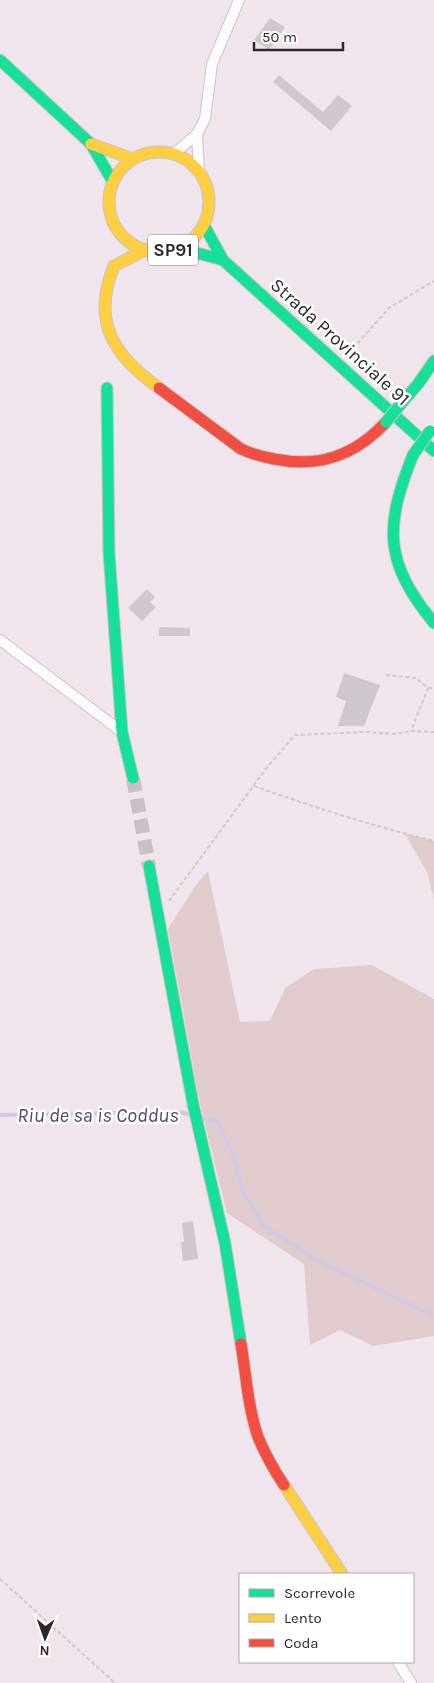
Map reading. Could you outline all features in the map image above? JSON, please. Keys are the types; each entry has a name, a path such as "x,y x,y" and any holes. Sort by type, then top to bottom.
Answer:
{"main road":[{"path":"0,60 91,144 114,182"},
{"path":"91,144 133,159 153,153 174,154"},
{"name":"SP91","path":"133,159 122,169 114,182 110,195 110,209 114,223 122,235 132,244 146,250 168,251 179,248 193,239 204,225 209,212 210,198 206,184 199,172 188,161 174,154"},
{"name":"Strada Provinciale 91","path":"204,225 223,260 434,451"},
{"name":"Strada Provinciale 91","path":"179,248 223,260"},
{"path":"146,250 132,255 114,266 107,285 104,305 109,334 117,348 145,377 242,450 266,457 305,463 322,461 356,446 372,436 386,422 418,384 434,361"},
{"path":"107,388 109,553 122,732 132,778"},
{"path":"432,427 411,460 396,504 392,524 393,550 398,570 425,613 434,623"},
{"path":"149,866 196,1116 225,1243 251,1407 258,1436 274,1468 341,1573"}],"street":[{"path":"174,154 197,134 205,119 212,64 239,0"},
{"path":"197,134 199,172"},
{"path":"0,640 122,732"},
{"path":"399,1663 412,1683"}],"path":[{"path":"339,364 389,308 434,281"},
{"path":"386,675 416,678 428,688 434,688"},
{"path":"411,731 428,688"},
{"path":"159,915 191,869 282,748 295,735 434,732"},
{"path":"254,786 405,834 434,841"},
{"path":"0,1579 116,1683"}],"shaded area":[{"path":"405,834 434,841 434,900 428,874"},
{"path":"208,871 240,1022 270,1021 285,988 314,969 372,965 434,999 434,1336 373,1346 340,1330 310,1345 304,1264 227,1213 200,1104 168,929 195,886"}],"building":[{"path":"270,18 285,27 269,50 254,40"},
{"path":"279,75 323,112 338,95 352,106 331,131 273,82"},
{"path":"147,589 155,597 150,602 156,607 142,621 128,608"},
{"path":"159,627 190,628 190,636 159,636"},
{"path":"344,673 380,685 364,726 338,726 346,701 336,697"},
{"path":"193,1221 198,1259 183,1261 182,1223"}],"waterway":[{"name":"Riu de sa is Coddus","path":"0,1115 179,1112 192,1115"},
{"name":"Riu de sa is Coddus","path":"198,1117 217,1121 233,1154 243,1192 265,1227 318,1261 434,1316"}],"tunnel":[{"path":"133,778 149,866"}],"traffic: fast":[{"path":"0,60 91,144 113,182"},
{"path":"204,225 223,260 434,451"},
{"path":"179,248 223,260"},
{"path":"400,405 434,361"},
{"path":"107,388 109,553 122,732 133,778"},
{"path":"386,422 400,405"},
{"path":"413,455 430,431"},
{"path":"413,455 397,503 394,543 398,562 406,581 434,623"},
{"path":"149,866 193,1104 225,1243 241,1344"}],"traffic: slow":[{"path":"91,144 133,159"},
{"path":"159,152 178,156 194,167 205,183 209,202 205,221 194,237 178,248 159,252 140,248 124,237 113,221 109,202 113,183 124,167 140,156 159,152"},
{"path":"145,250 114,266 107,286 106,321 111,336 119,350 143,376 159,388"},
{"path":"284,1485 341,1573"}],"traffic: jam":[{"path":"159,388 241,449 274,459 306,462 335,457 362,443 386,422"},
{"path":"241,1344 250,1403 258,1437 273,1468 284,1485"}]}
